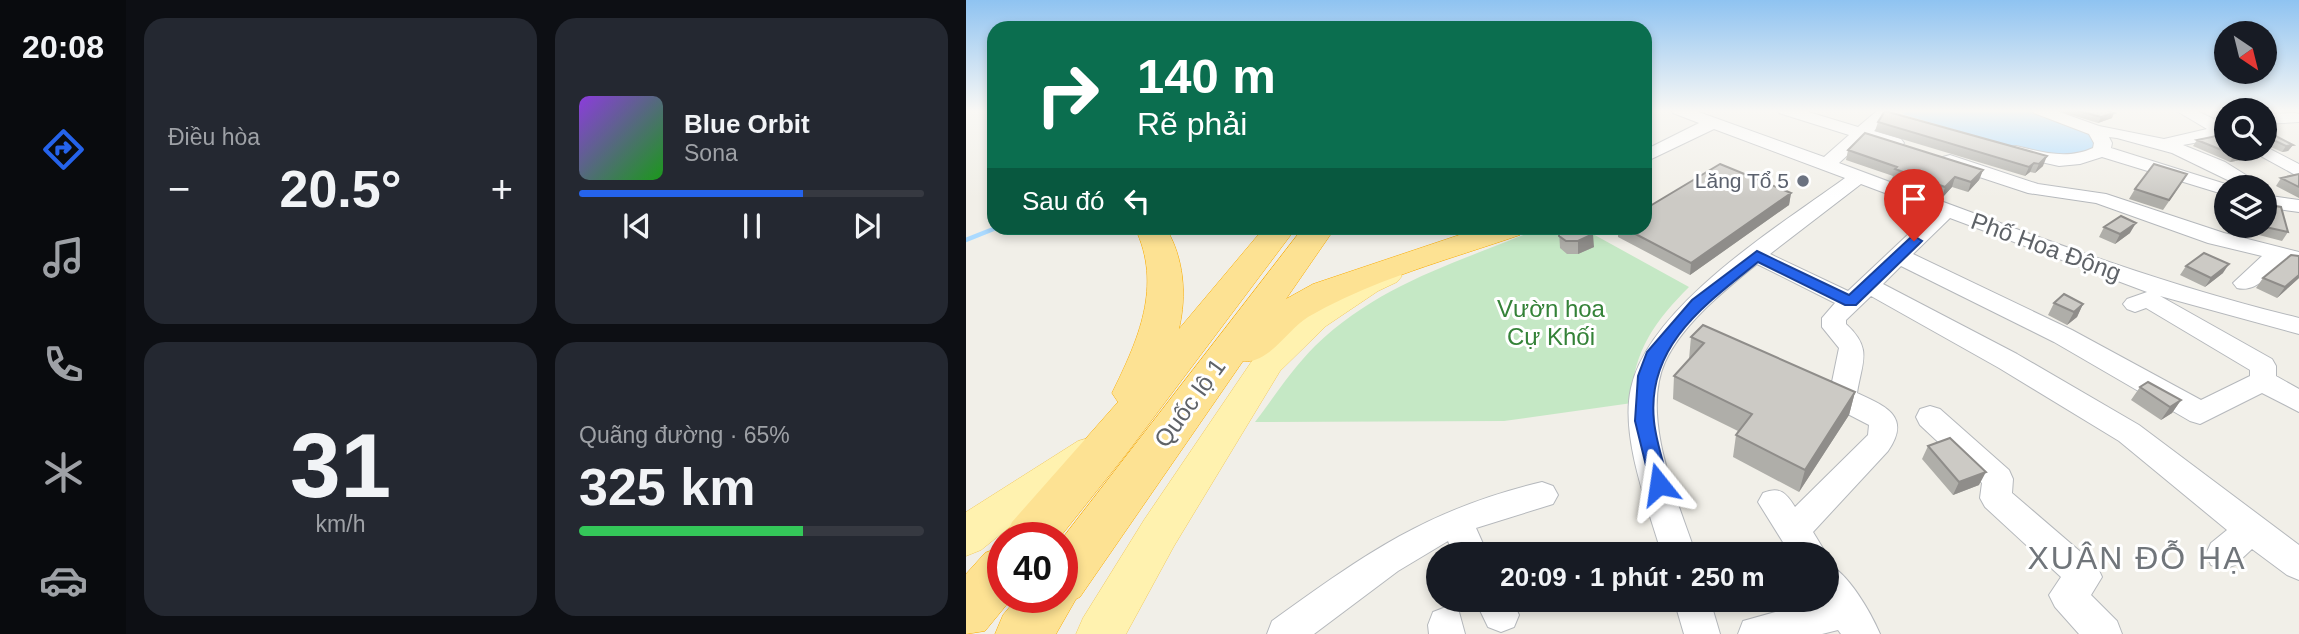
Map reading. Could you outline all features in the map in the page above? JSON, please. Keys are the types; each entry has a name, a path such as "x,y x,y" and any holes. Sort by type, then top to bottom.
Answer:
{"highway":[{"path":"1111,441 1160,331 1164,257 1154,235"},
{"name":"Quốc lộ 1","path":"1043,522 1111,441 1274,235"},
{"name":"Quốc lộ 1","path":"1078,558 1314,235"},
{"path":"1182,414 1255,342 1290,312 1325,292 1490,235"},
{"path":"966,613 987,589"},
{"path":"1023,634 1038,613"}],"main road":[{"path":"1100,634 1159,533 1268,363 1315,319 1367,284 1443,252"},
{"path":"966,537 1024,494 1111,441"}],"street":[{"path":"1654,140 1667,146"},
{"path":"1652,154 1680,140"},
{"name":"Phố Hoa Động","path":"1758,140 2169,292 2299,326"},
{"path":"1826,165 1854,140"},
{"path":"1885,140 2035,189 2099,198 2216,238 2289,257"},
{"path":"2101,140 2101,151"},
{"path":"2146,140 2234,175"},
{"path":"2171,142 2184,140"},
{"path":"1997,145 2058,161 2088,158 2101,151 2214,185"},
{"path":"2277,159 2299,171"},
{"path":"1675,542 1650,452 1644,405 1644,387 1656,352 1690,329 1705,297 1859,177"},
{"path":"2277,203 2299,206"},
{"path":"1842,398 1852,348 1832,323 1946,210"},
{"path":"1757,256 1860,293 2008,361 2129,433 2299,565"},
{"path":"1899,256 2063,336 2200,413 2263,382"},
{"path":"2245,284 2289,257"},
{"path":"2135,304 2148,299 2263,366 2263,382"},
{"path":"1799,525 1878,443 1885,431 1878,415 1804,381"},
{"path":"2263,382 2299,402"},
{"path":"1930,417 1998,479 1996,498 2085,577 2067,595 2104,634"},
{"path":"1285,634 1390,557 1457,522 1497,506 1542,495"},
{"path":"1774,502 1801,542"},
{"path":"1457,522 1465,542"},
{"path":"2223,554 2251,530"},
{"path":"1756,634 1855,622 1839,598"},
{"path":"1696,612 1702,634"}],"green space":[{"name":"Vườn hoa Cự Khối","path":"1524,235 1595,235 1689,287 1656,325 1641,353 1636,368 1632,403 1504,421 1255,422 1315,346 1340,324 1393,290"}],"water":[{"path":"1987,140 2095,140 2097,143 2094,150 2074,157 2028,152"}],"building":[{"path":"1858,140 1886,140 1983,170 1971,182 1955,177 1945,187 1848,150"},
{"path":"1937,140 1988,140 2047,156 2039,164 2034,163 2029,167"},
{"path":"2197,140 2214,140 2214,147"},
{"path":"2277,140 2283,140 2293,145 2286,146"},
{"path":"1720,164 1791,193 1691,263 1637,235 1652,235 1652,205"},
{"path":"2154,164 2187,174 2169,200 2135,189"},
{"path":"2299,174 2299,187 2281,178"},
{"path":"2277,206 2281,207 2288,232 2277,230"},
{"path":"2121,216 2136,223 2120,234 2104,227"},
{"path":"1591,235 1578,241 1566,241 1559,236"},
{"path":"2204,253 2229,264 2211,278 2186,266"},
{"path":"2291,255 2299,256 2299,275 2285,287 2263,278"},
{"path":"2064,294 2083,304 2074,312 2054,303"},
{"path":"1703,325 1855,392 1805,470 1736,435 1752,414 1674,376 1704,343 1691,337"},
{"path":"2148,382 2181,400 2170,407 2140,387"},
{"path":"1950,438 1986,472 1959,482 1928,446"}],"waterway":[{"path":"966,240 987,232"}],"place":[{"name":"Lăng Tổ 5","path":"1803,181"}],"district":[{"name":"XUÂN ĐỖ HẠ","path":"2137,558"}],"route":[{"path":"1659,484 1644,421 1646,376 1656,352 1697,303 1757,256 1851,302 1914,241"}]}
